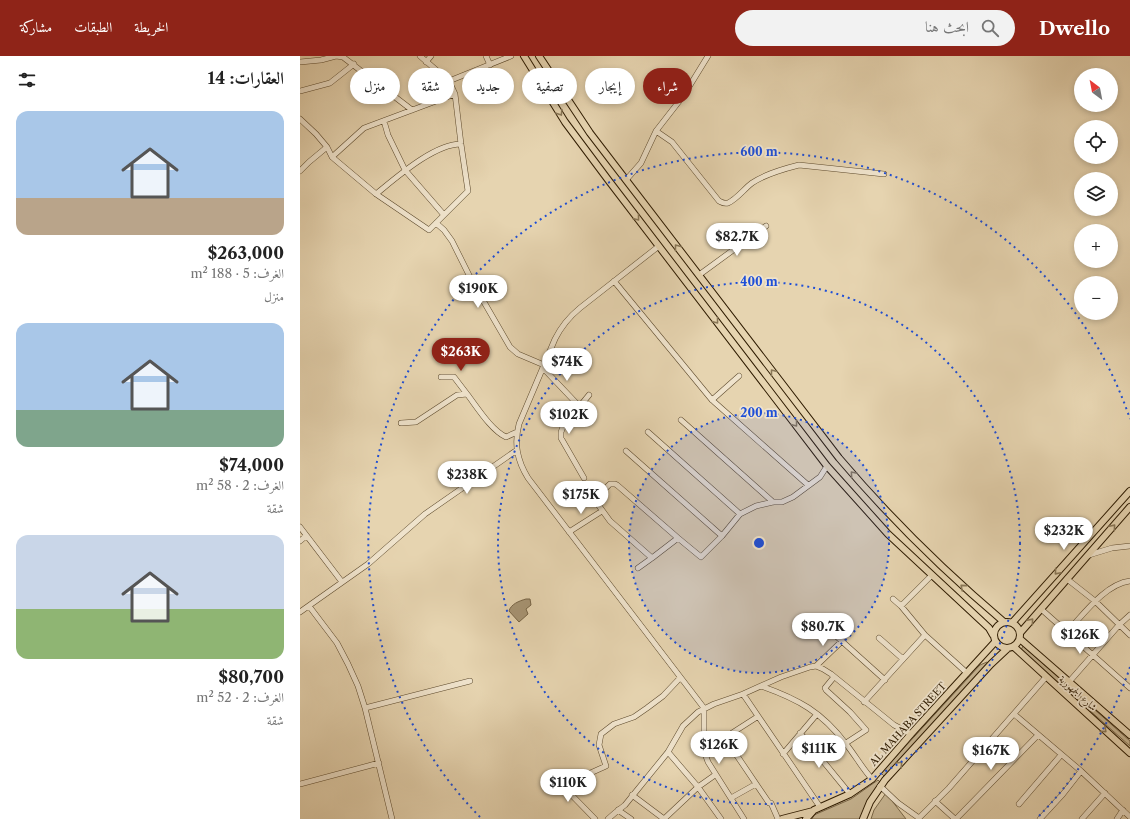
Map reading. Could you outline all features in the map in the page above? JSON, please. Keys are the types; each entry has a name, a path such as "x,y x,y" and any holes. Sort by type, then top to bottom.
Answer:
{"main road":[{"path":"524,56 565,122 579,141 827,466 888,534 989,628 995,642 1001,647 1010,648 1041,609 1130,507"},
{"path":"539,56 590,133 839,458 865,488 956,581 1004,622 1012,623 1019,629 1020,636"},
{"path":"579,141 585,139 590,133"},
{"path":"855,497 865,488"},
{"path":"1012,623 1130,491"},
{"path":"1124,498 1130,502"},
{"path":"959,601 977,613 981,611 982,603"},
{"path":"993,635 996,627 1004,622"},
{"name":"شارع الجمهورية","path":"1020,636 1069,682 1130,735"},
{"name":"AL MAHABA STREET","path":"806,819 817,808 850,794 872,779 995,642"},
{"name":"شارع الجمهورية","path":"1010,648 1130,753"},
{"name":"AL MAHABA STREET","path":"864,819 870,802 885,780 991,664 1010,648"},
{"path":"982,657 987,658 991,664"},
{"path":"878,773 885,780"},
{"path":"782,819 817,808"}],"street":[{"path":"300,62 343,56 412,110"},
{"path":"420,56 434,68"},
{"path":"426,62 431,56"},
{"path":"486,56 490,65"},
{"path":"454,78 511,56"},
{"path":"626,180 641,163 656,131 684,95 708,56"},
{"path":"300,91 330,83 354,64"},
{"path":"300,119 327,147 332,157 376,194 429,230 468,191 455,94 364,128 332,157"},
{"path":"384,120 388,135 405,170 444,215"},
{"path":"656,131 672,142 719,201 723,203 732,200 761,178 787,168 799,166 884,174"},
{"path":"376,194 405,170 429,155 452,144 461,144"},
{"path":"300,171 308,162 327,147"},
{"path":"436,222 452,241 473,284 510,347 518,354 543,366 580,407"},
{"path":"699,275 766,226"},
{"path":"659,246 575,312 565,322 555,339 522,417 517,432 517,450 520,464 528,478 704,708 704,751 715,775 744,819"},
{"path":"614,281 712,400 808,485"},
{"path":"712,400 739,376"},
{"path":"441,377 454,377 494,428 502,435 506,437 517,432"},
{"path":"401,423 416,422 457,395 467,394"},
{"path":"584,478 560,434 562,428 589,395"},
{"path":"681,420 773,502"},
{"path":"648,432 740,514"},
{"path":"300,612 368,564 425,514 517,450"},
{"path":"626,451 722,536"},
{"path":"652,558 610,521 594,499 610,484 615,484 701,557 722,536 740,514 756,506 773,502 782,502 793,497 820,477 827,466"},
{"path":"570,532 602,511"},
{"path":"300,527 342,582"},
{"path":"300,541 306,536"},
{"path":"638,568 678,538"},
{"path":"1089,555 1112,548 1130,546"},
{"path":"901,606 932,575"},
{"path":"1068,579 1130,635"},
{"path":"1067,632 1095,602 1112,587 1130,581"},
{"path":"893,599 901,606 925,635 967,673"},
{"path":"309,606 330,633 353,675 365,708 392,819"},
{"path":"1041,609 1130,688"},
{"path":"1069,682 1094,656 1119,625 1130,616"},
{"path":"825,626 885,680"},
{"path":"864,702 925,635"},
{"path":"879,638 903,658"},
{"path":"816,666 842,641"},
{"path":"608,819 625,805 668,752 683,726 692,717 704,708 810,667 816,666 823,669 894,725 911,734"},
{"path":"834,677 825,689 850,712 866,730 846,743"},
{"path":"595,819 552,775 568,772 586,775 606,766 599,745 601,734 614,724 634,716 647,708 663,696 680,678"},
{"path":"880,786 898,803 919,818 949,788 1046,678"},
{"path":"365,708 470,681"},
{"path":"761,686 794,699 817,714 846,743 864,770 872,779"},
{"path":"743,694 817,808"},
{"path":"783,754 817,714"},
{"path":"1014,714 1081,771 1130,817"},
{"path":"704,751 758,717"},
{"path":"800,733 850,794"},
{"path":"935,801 956,819 1038,735"},
{"path":"725,738 769,803 771,803 778,819"},
{"path":"668,752 698,787 721,819"},
{"path":"1019,804 1061,754"},
{"path":"300,784 379,763"},
{"path":"1040,819 1064,794 1081,771"},
{"path":"632,795 664,819 698,787 715,775"},
{"path":"731,798 756,784"},
{"path":"1082,819 1105,793"},
{"path":"618,810 631,819"},
{"path":"1117,819 1123,810"}],"shaded area":[{"path":"526,599 530,599 531,605 526,609 528,614 519,622 509,611 513,605"},
{"path":"1023,646 1130,741 1130,746 1021,650"},
{"path":"987,662 988,663 886,778 881,773 980,665"},
{"path":"878,780 881,783 861,819 812,819 814,815 851,799"},
{"path":"886,793 906,819 871,819 874,810"}]}
